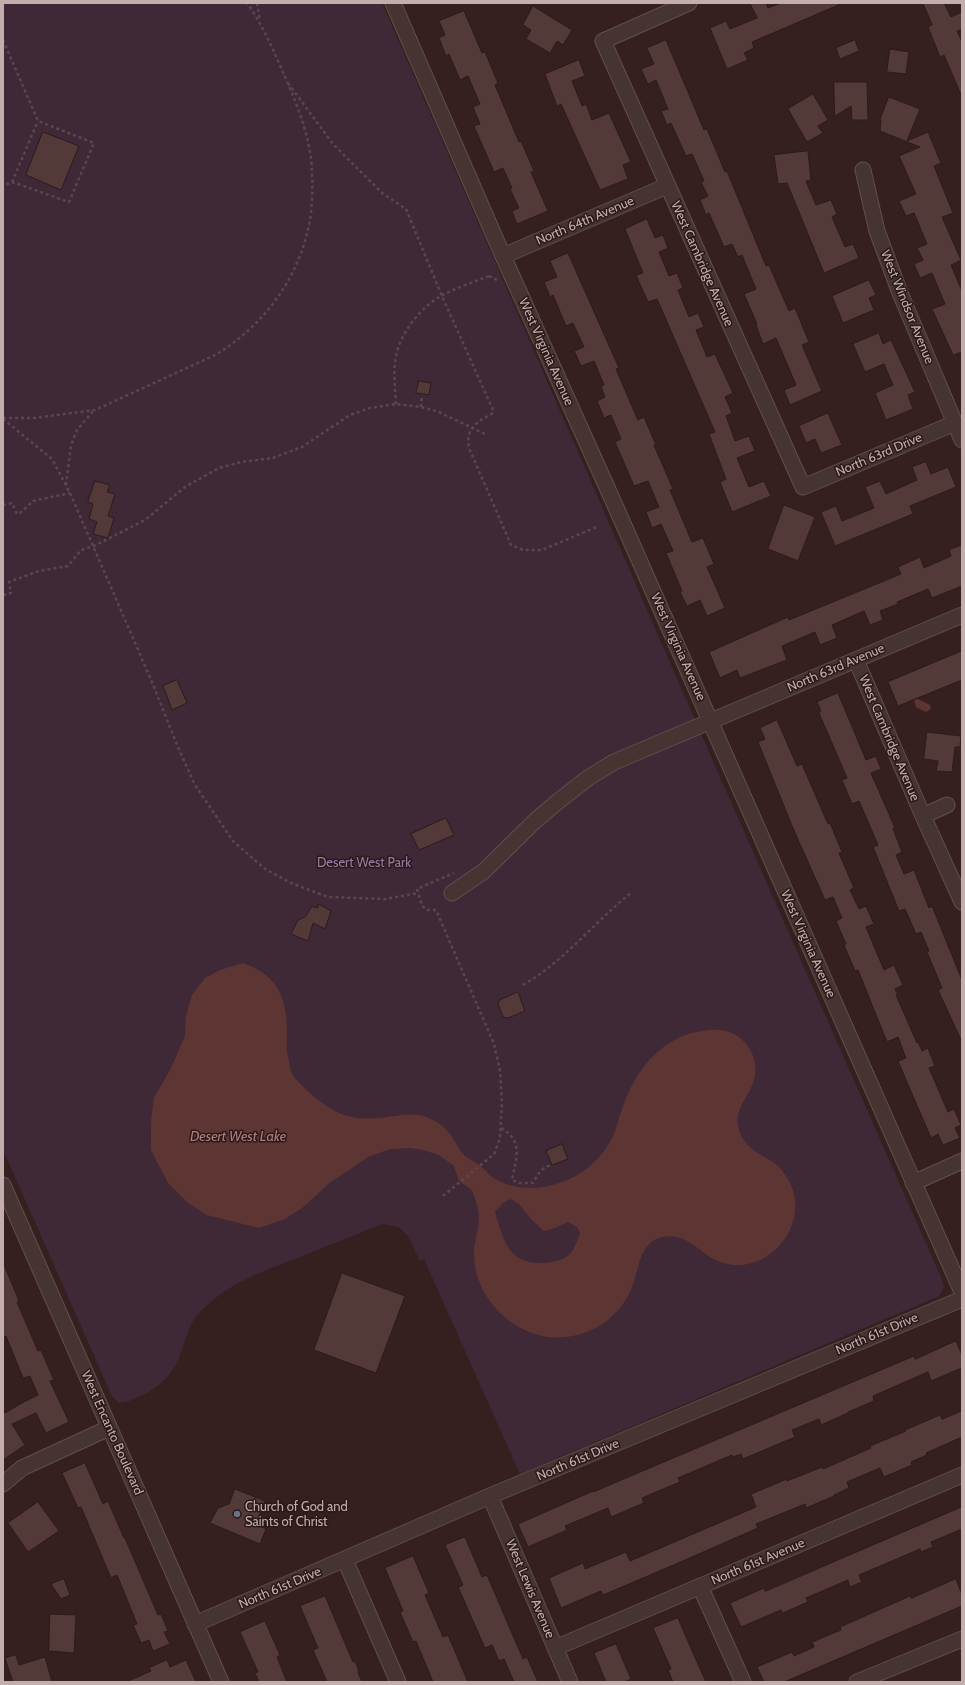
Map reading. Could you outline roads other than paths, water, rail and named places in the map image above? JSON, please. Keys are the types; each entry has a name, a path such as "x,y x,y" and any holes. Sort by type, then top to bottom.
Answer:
{"street":[{"name":"West Virginia Avenue","path":"393,3 502,256 614,502 962,1292"},
{"name":"West Cambridge Avenue","path":"689,3 603,41 803,487"},
{"name":"West Windsor Avenue","path":"863,170 876,231 900,293 962,440"},
{"name":"North 64th Avenue","path":"502,256 667,186"},
{"name":"North 63rd Drive","path":"803,487 954,423"},
{"name":"North 63rd Avenue","path":"452,893 484,871 535,821 588,778 614,762 962,615"},
{"name":"West Cambridge Avenue","path":"856,660 923,816 962,902"},
{"name":"West Cambridge Avenue","path":"923,816 947,805"},
{"path":"913,1183 962,1161"},
{"name":"West Encanto Boulevard","path":"3,1185 221,1682"},
{"name":"North 61st Drive","path":"195,1624 490,1496 962,1299"},
{"path":"3,1484 22,1468 109,1428"},
{"name":"North 61st Avenue","path":"555,1648 962,1475"},
{"name":"West Lewis Avenue","path":"490,1496 570,1682"},
{"path":"345,1560 398,1682"},
{"path":"700,1586 743,1682"},
{"path":"857,1682 962,1639"}],"water":[{"path":"918,699 930,705 931,709 926,712 916,707 914,700"},
{"name":"Desert West Lake","path":"243,963 264,973 277,987 284,1006 286,1017 287,1053 292,1073 303,1087 321,1102 339,1113 354,1117 381,1118 400,1115 419,1115 431,1119 447,1130 464,1155 482,1167 496,1180 511,1186 533,1188 545,1187 567,1180 587,1169 610,1142 627,1096 640,1072 657,1052 668,1044 692,1033 703,1031 724,1030 734,1034 746,1043 750,1049 756,1069 753,1083 738,1115 738,1127 747,1144 778,1167 788,1180 793,1190 795,1200 795,1215 790,1229 783,1241 774,1251 762,1259 749,1264 735,1265 720,1262 714,1259 688,1241 669,1236 658,1238 649,1244 643,1253 631,1289 624,1303 617,1312 594,1329 577,1335 560,1338 542,1336 515,1325 494,1306 485,1294 479,1282 475,1268 474,1249 479,1218 476,1200 472,1190 459,1181 454,1166 439,1155 411,1148 390,1149 368,1157 331,1182 302,1208 285,1219 259,1228 207,1215 187,1202 168,1183 151,1150 151,1121 154,1098 170,1070 185,1036 186,1016 192,995 205,978 220,970","holes":["511,1199 519,1204 532,1220 544,1231 553,1229 568,1222 577,1227 580,1233 576,1245 569,1255 552,1262 537,1263 524,1261 514,1254 503,1238 495,1212 503,1203"]}],"place":[{"name":"Church of God and Saints of Christ","path":"237,1514"}],"park label":[{"name":"Desert West Park","path":"364,863"}]}
